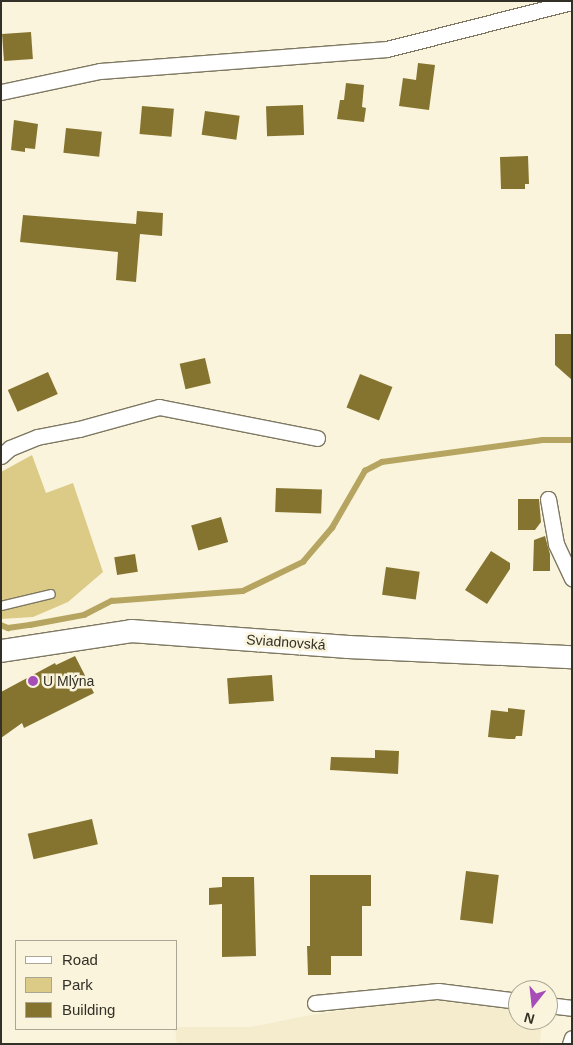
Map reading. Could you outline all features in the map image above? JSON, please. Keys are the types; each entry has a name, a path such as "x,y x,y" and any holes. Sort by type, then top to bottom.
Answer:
{"street":[{"path":"1,92 100,71 387,49 572,2"},
{"path":"1,456 10,448 36,437 79,429 159,407 317,438"},
{"path":"548,499 556,544 572,579"},
{"name":"Sviadnovská","path":"2,650 131,631 348,646 572,657"},
{"path":"315,1003 438,991 508,1000"},
{"path":"558,1006 572,1008"},
{"path":"570,1044 572,1038"}],"lane":[{"path":"1,606 51,594"}],"shaded area":[{"path":"433,997 508,1007 508,1030 541,1030 540,1044 177,1044 175,1030 178,1030 178,1027 251,1027 305,1016"}],"green space":[{"path":"32,455 46,493 73,483 103,572 68,602 33,617 1,619 1,472"}],"building":[{"path":"31,32 33,59 4,61 2,34"},
{"path":"418,63 435,65 429,110 399,106 403,78 416,80"},
{"path":"346,83 364,85 362,107 366,108 364,122 337,119 340,100 344,100"},
{"path":"303,105 304,135 267,136 266,106"},
{"path":"142,106 174,109 171,137 140,134"},
{"path":"205,111 240,116 236,140 202,135"},
{"path":"14,120 38,124 35,149 25,148 25,152 11,150"},
{"path":"66,128 102,132 99,157 63,153"},
{"path":"528,156 529,184 525,184 525,189 501,189 500,157"},
{"path":"137,211 163,213 162,236 140,234 136,282 116,280 118,252 20,242 23,215 136,224"},
{"path":"555,334 572,334 572,380 555,365"},
{"path":"205,358 211,383 186,389 180,364"},
{"path":"48,372 58,394 18,412 8,390"},
{"path":"360,374 392,387 379,420 347,407"},
{"path":"276,488 322,490 321,514 275,512"},
{"path":"518,499 539,499 541,522 535,530 518,530"},
{"path":"221,517 228,542 198,551 191,526"},
{"path":"545,536 550,554 550,571 533,571 534,540"},
{"path":"491,551 510,563 510,569 487,604 465,590"},
{"path":"135,554 138,572 117,575 114,557"},
{"path":"386,567 420,572 416,599 382,595"},
{"path":"75,656 94,693 24,728 22,723 1,738 1,692 55,663 56,665"},
{"path":"272,675 274,701 229,704 227,678"},
{"path":"508,708 525,710 522,736 516,736 515,739 488,737 491,710 508,712"},
{"path":"375,750 399,751 398,774 330,770 331,757 375,758"},
{"path":"92,819 98,844 34,859 28,834"},
{"path":"466,871 499,875 493,924 460,920"},
{"path":"310,875 371,875 371,906 362,906 362,956 331,956 331,975 308,975 307,946 310,946"},
{"path":"222,877 254,877 256,956 222,957 222,904 209,905 209,888 222,887"}],"waterway":[{"path":"1,625 8,628 84,615 112,601 243,591 303,562 332,528 365,471 382,462 543,440 572,440"}],"place":[{"name":"U Mlýna","path":"33,681"}]}
